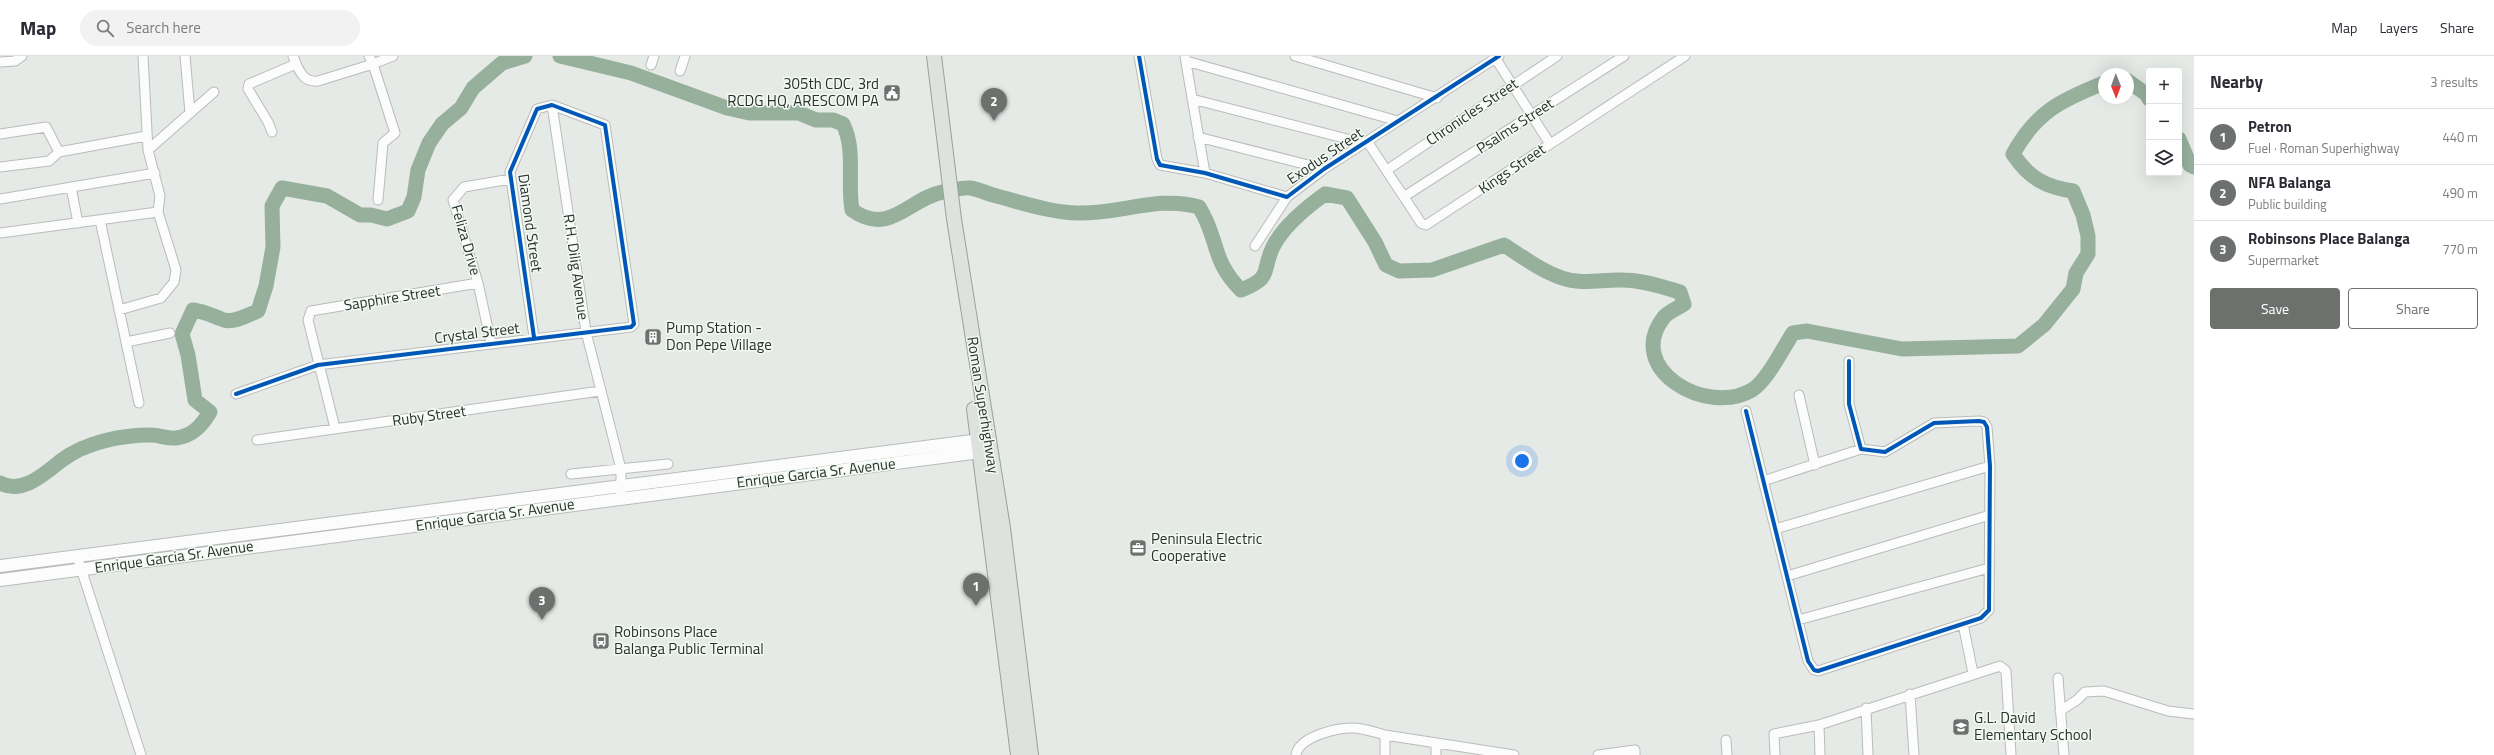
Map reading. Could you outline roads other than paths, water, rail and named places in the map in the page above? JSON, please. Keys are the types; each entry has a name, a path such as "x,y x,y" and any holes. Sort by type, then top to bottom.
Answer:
{"main road":[{"name":"Roman Superhighway","path":"925,56 984,445 1018,755"},
{"name":"Roman Superhighway","path":"934,56 945,184"},
{"name":"Roman Superhighway","path":"984,445 1003,528 1031,755"},
{"name":"Enrique Garcia Sr. Avenue","path":"0,566 621,485 984,445"},
{"name":"Enrique Garcia Sr. Avenue","path":"0,580 621,498 984,445"}],"street":[{"path":"0,62 15,61 22,56"},
{"path":"119,310 161,298 174,282 176,270 158,212 160,196 148,150 146,136 143,56"},
{"path":"185,56 190,113"},
{"path":"272,132 268,122 248,89 249,84 294,60 306,80 313,82 371,60 393,56"},
{"path":"680,71 685,56"},
{"name":"Exodus Street","path":"1139,56 1157,159 1160,165 1168,168 1206,173 1287,197 1324,169 1398,121 1437,98 1496,57"},
{"path":"1295,56 1437,98"},
{"name":"Chronicles Street","path":"1387,170 1557,56"},
{"name":"Psalms Street","path":"1405,196 1624,56"},
{"name":"Kings Street","path":"1365,142 1405,196 1421,223 1426,225 1432,223 1685,56"},
{"path":"1496,57 1550,144"},
{"path":"1206,173 1198,137 1185,59 1398,121"},
{"path":"371,60 395,132 383,144 378,200"},
{"path":"148,150 214,92"},
{"path":"1192,99 1365,142"},
{"name":"Diamond Street","path":"534,337 510,167 538,109 552,105"},
{"name":"Crystal Street","path":"236,394 318,365 534,337 631,327 635,320 605,125 552,105"},
{"name":"R.H. Dilig Avenue","path":"552,105 586,332 621,469 621,498"},
{"path":"0,134 46,128 59,152"},
{"path":"0,167 49,161 59,152 146,136"},
{"path":"1198,137 1324,169"},
{"path":"0,199 154,173"},
{"name":"Feliza Drive","path":"491,343 478,283 453,200 464,187 511,179"},
{"path":"71,187 78,223"},
{"path":"1255,246 1287,197"},
{"path":"0,234 158,212"},
{"path":"100,220 139,403"},
{"name":"Sapphire Street","path":"318,365 308,315 310,311 478,283"},
{"path":"126,342 170,333"},
{"path":"1849,361 1850,404 1861,448"},
{"path":"318,365 335,428"},
{"name":"Ruby Street","path":"258,440 600,391"},
{"path":"1799,395 1815,465"},
{"path":"1746,411 1763,481 1798,620 1809,666 1818,671 1981,618 1988,610 1990,466 1987,427 1984,422 1934,423 1885,452 1861,448 1815,465 1763,481"},
{"path":"571,474 668,464"},
{"path":"1775,528 1990,466"},
{"path":"1787,576 1990,515"},
{"path":"77,556 141,755"},
{"path":"1798,620 1989,568"},
{"path":"1963,624 1973,673"},
{"path":"1775,755 1774,734 1819,724 1973,673 2000,666 2004,668 2011,755"},
{"path":"2058,678 2060,687 2060,711 2064,755"},
{"path":"2060,711 2077,700 2085,692 2104,691 2168,711 2194,714"},
{"path":"1910,694 1914,755"},
{"path":"1866,708 1868,755"},
{"path":"1819,724 1820,755"},
{"path":"1296,755 1303,743 1330,731 1355,728 1487,753 1514,755"},
{"path":"1385,734 1385,755"},
{"path":"1726,740 1727,755"},
{"path":"1436,744 1436,755"},
{"path":"1598,755 1635,750 1634,755"}],"waterway":[{"path":"0,483 9,486 17,486 33,481 62,460 82,448 93,444 116,438 140,435 176,438 187,435 196,429 210,412 195,400 188,355 182,334 193,310 228,321 241,318 258,311 266,286 273,247 272,206 282,188 327,196 360,215 371,215 387,219 408,211 414,197 418,170 429,143 442,124 461,108 473,88 502,63 525,56"},
{"path":"560,56 631,73 727,108 749,113 799,113 816,120 833,120 843,124 849,144 852,210 865,217 877,219 889,218 931,196 943,192 967,188 976,189 993,195 1055,211 1076,213 1092,213 1153,204 1184,204 1199,207 1210,229 1225,269 1231,279 1241,290 1258,281 1265,273 1273,247 1277,239 1289,224 1325,194 1347,198 1375,242 1386,265 1399,271 1432,270 1504,245 1547,272 1562,278 1577,281 1630,280 1652,284 1680,292 1684,304 1664,317 1654,336 1654,354 1662,370 1676,383 1694,392 1714,397 1734,397 1758,386 1769,372 1793,333 1807,331 1902,349 2018,346 2044,325 2073,289 2076,273 2088,254 2088,236 2083,215 2073,191 2054,187 2038,180 2025,169 2013,154 2031,128 2051,109 2075,95 2098,85"},
{"path":"2134,85 2146,94"},
{"path":"2179,140 2190,165 2194,167"}],"place":[{"name":"305th CDC, 3rd RCDG HQ, ARESCOM PA","path":"892,93"},
{"name":"NFA Balanga","path":"994,121"},
{"name":"Pump Station - Don Pepe Village","path":"653,337"},
{"name":"Peninsula Electric Cooperative","path":"1138,548"},
{"name":"Petron","path":"976,606"},
{"name":"Robinsons Place Balanga","path":"542,620"},
{"name":"Robinsons Place Balanga Public Terminal","path":"601,641"},
{"name":"G.L. David Elementary School","path":"1961,727"}]}
